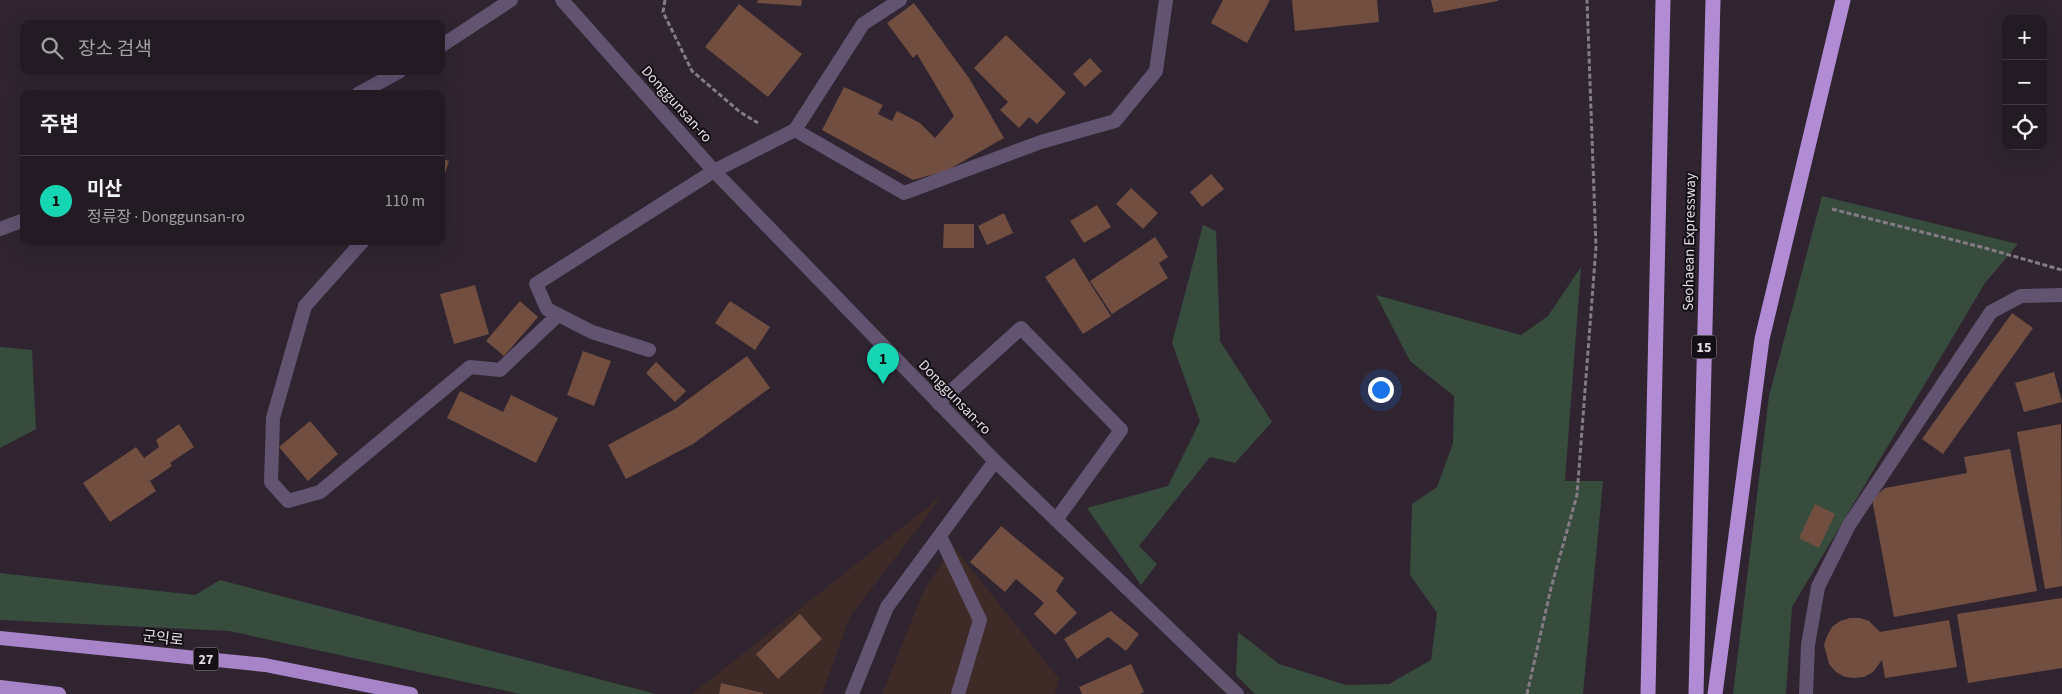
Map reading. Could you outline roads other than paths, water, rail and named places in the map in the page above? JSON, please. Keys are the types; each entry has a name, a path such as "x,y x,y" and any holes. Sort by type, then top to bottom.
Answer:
{"highway":[{"name":"Seohaean Expressway","path":"1648,694 1663,0"},
{"name":"Seohaean Expressway","path":"1696,694 1713,0"},
{"path":"1715,694 1762,340 1843,0"},
{"name":"군익로","path":"0,638 266,665 411,694"},
{"path":"0,687 59,694"}],"street":[{"path":"445,43 510,0"},
{"name":"Donggunsan-ro","path":"562,0 714,171 938,403 995,461 1237,694"},
{"path":"649,350 592,332 547,309 536,284 714,171 795,130 863,24 900,0"},
{"path":"795,130 904,193 1041,142 1115,121 1156,71 1166,0"},
{"path":"365,90 393,75"},
{"path":"0,229 20,222"},
{"path":"359,245 306,306 273,418 270,482 288,500 320,492 470,367 500,370 558,315"},
{"path":"1806,694 1808,645 1818,587 1849,525 1992,312 2021,296 2062,295"},
{"path":"938,403 1021,328 1121,430 1056,520"},
{"path":"852,694 887,607 995,461"},
{"path":"940,536 980,620 958,694"}],"place":[{"name":"미산","path":"883,384"}]}
